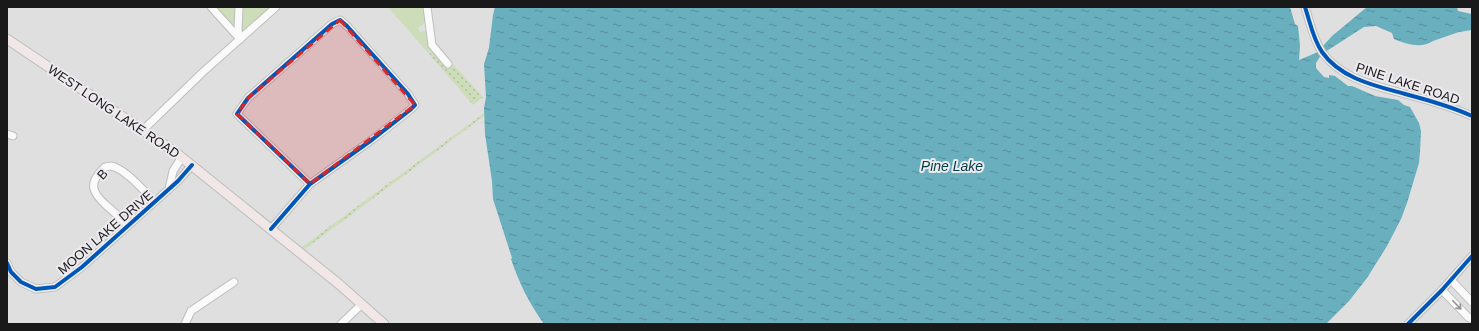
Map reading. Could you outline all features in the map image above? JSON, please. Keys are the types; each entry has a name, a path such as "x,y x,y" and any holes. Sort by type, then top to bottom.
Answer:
{"main road":[{"name":"WEST LONG LAKE ROAD","path":"7,39 182,157 362,304 384,324"}],"street":[{"path":"211,7 240,39"},
{"path":"239,7 238,30 240,39"},
{"path":"143,130 202,72 276,7"},
{"path":"427,7 432,46 448,64"},
{"name":"PINE LAKE ROAD","path":"1305,7 1318,46 1329,61 1342,71 1372,84 1449,107 1472,116"},
{"path":"271,229 310,184 373,139 415,105 408,94 340,20 332,24 248,98 237,114 310,184"},
{"name":"MOON LAKE DRIVE","path":"169,189 173,171 182,157"},
{"name":"MOON LAKE DRIVE","path":"7,263 11,272 21,282 36,289 55,287 82,267 178,181 192,165"},
{"name":"B","path":"128,225 100,201 94,193 96,178 105,167 112,166 122,171 154,202"},
{"path":"1408,324 1442,290 1472,256"},
{"path":"1451,280 1472,302"},
{"path":"185,324 191,311 234,282"},
{"path":"1442,290 1468,317 1472,319"},
{"path":"341,324 362,304"}],"highlighted area":[{"path":"340,20 415,105 310,184 237,114 248,98"}],"green space":[{"path":"214,7 236,7 236,21 234,25 230,24"},
{"path":"242,7 271,7 242,32"},
{"path":"388,7 424,7 426,22 418,28 420,32 427,31 430,50 429,54"},
{"path":"437,47 483,97 473,105 429,54"},
{"path":"487,111 487,114 305,249 302,247"}],"water":[{"name":"Pine Lake","path":"495,7 1290,7 1295,24 1298,26 1300,46 1299,60 1318,52 1321,55 1316,63 1316,68 1324,77 1329,78 1329,75 1335,76 1348,86 1352,86 1375,96 1398,100 1404,105 1410,107 1419,123 1421,131 1419,163 1401,219 1387,246 1367,278 1349,301 1326,324 544,324 529,301 517,276 493,199 492,181 485,134 484,108 486,97 484,64 489,48"},
{"path":"1367,7 1457,7 1458,11 1472,14 1472,30 1459,32 1424,45 1414,45 1394,39 1392,33 1376,26 1364,27 1325,52 1322,47 1332,36"}],"cycle path":[{"path":"1305,7 1319,47 1330,61 1339,69 1371,84 1455,109 1472,116"},
{"path":"271,229 310,184 373,139 415,105 408,94 340,20 332,24 248,98 237,114 310,184"},
{"path":"7,263 11,272 21,282 36,289 55,287 82,267 178,181 192,165"},
{"path":"1408,324 1442,290 1472,256"}]}
